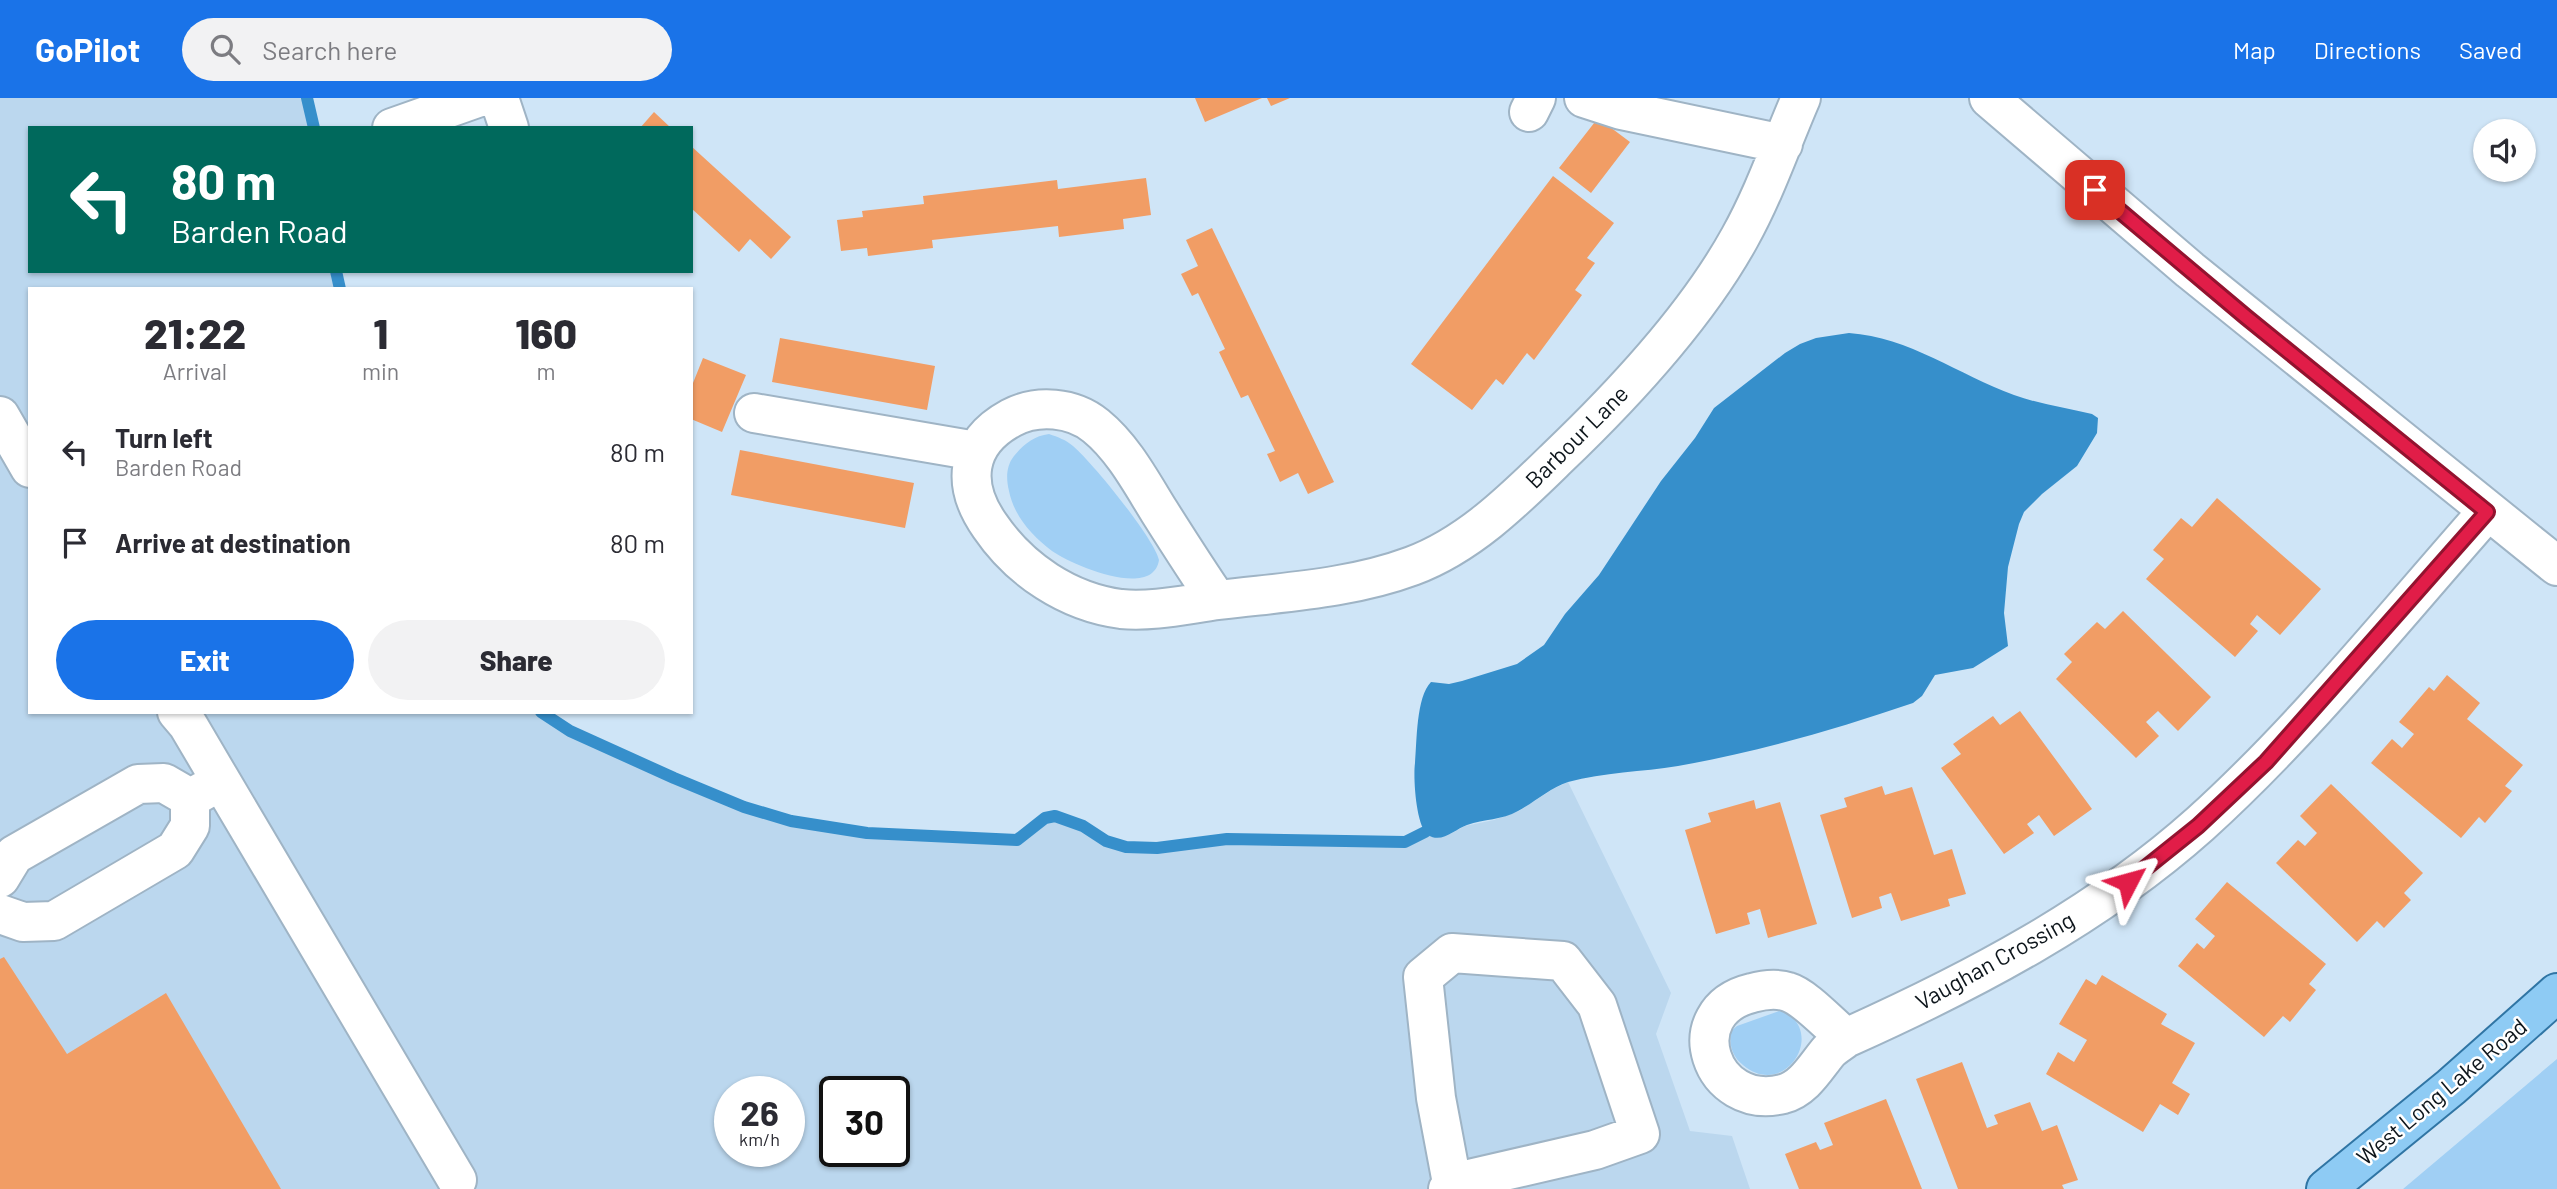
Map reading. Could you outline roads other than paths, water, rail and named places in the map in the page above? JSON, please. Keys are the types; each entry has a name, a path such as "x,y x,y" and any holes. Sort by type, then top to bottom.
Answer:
{"main road":[{"name":"West Long Lake Road","path":"2326,1189 2451,1087 2557,993"}],"street":[{"path":"398,126 477,98"},
{"path":"499,98 508,126"},
{"path":"1584,98 1621,110 1783,144"},
{"name":"Barbour Lane","path":"976,451 970,476 976,500 988,524 1009,551 1057,588 1084,600 1121,609 1169,608 1217,600 1317,590 1415,565 1454,544 1504,510 1632,382 1700,298 1740,238 1774,166 1801,98"},
{"path":"1989,98 2190,271 2557,566"},
{"path":"754,413 976,451 990,432 1014,416 1045,409 1070,412 1094,424 1115,444 1217,600"},
{"path":"0,416 28,465"},
{"name":"Vaughan Crossing","path":"1846,1038 1968,980 2051,932 2128,882 2198,826 2266,762 2487,512"},
{"path":"179,714 188,725 205,790 457,1180"},
{"path":"0,878 15,855 138,784 164,783 205,790"},
{"path":"0,914 23,922 54,921 175,850 190,826 205,790"},
{"path":"1452,953 1563,961 1597,1005 1640,1135 1595,1150 1450,1186 1436,1098 1423,978 1452,953"}],"waterway":[{"path":"307,98 314,126"},
{"path":"336,273 340,287"},
{"path":"544,714 570,731 744,807 791,821 867,833 1017,840 1045,818 1055,816 1083,826 1106,841 1126,847 1157,848 1227,839 1405,842 1425,832"}]}
